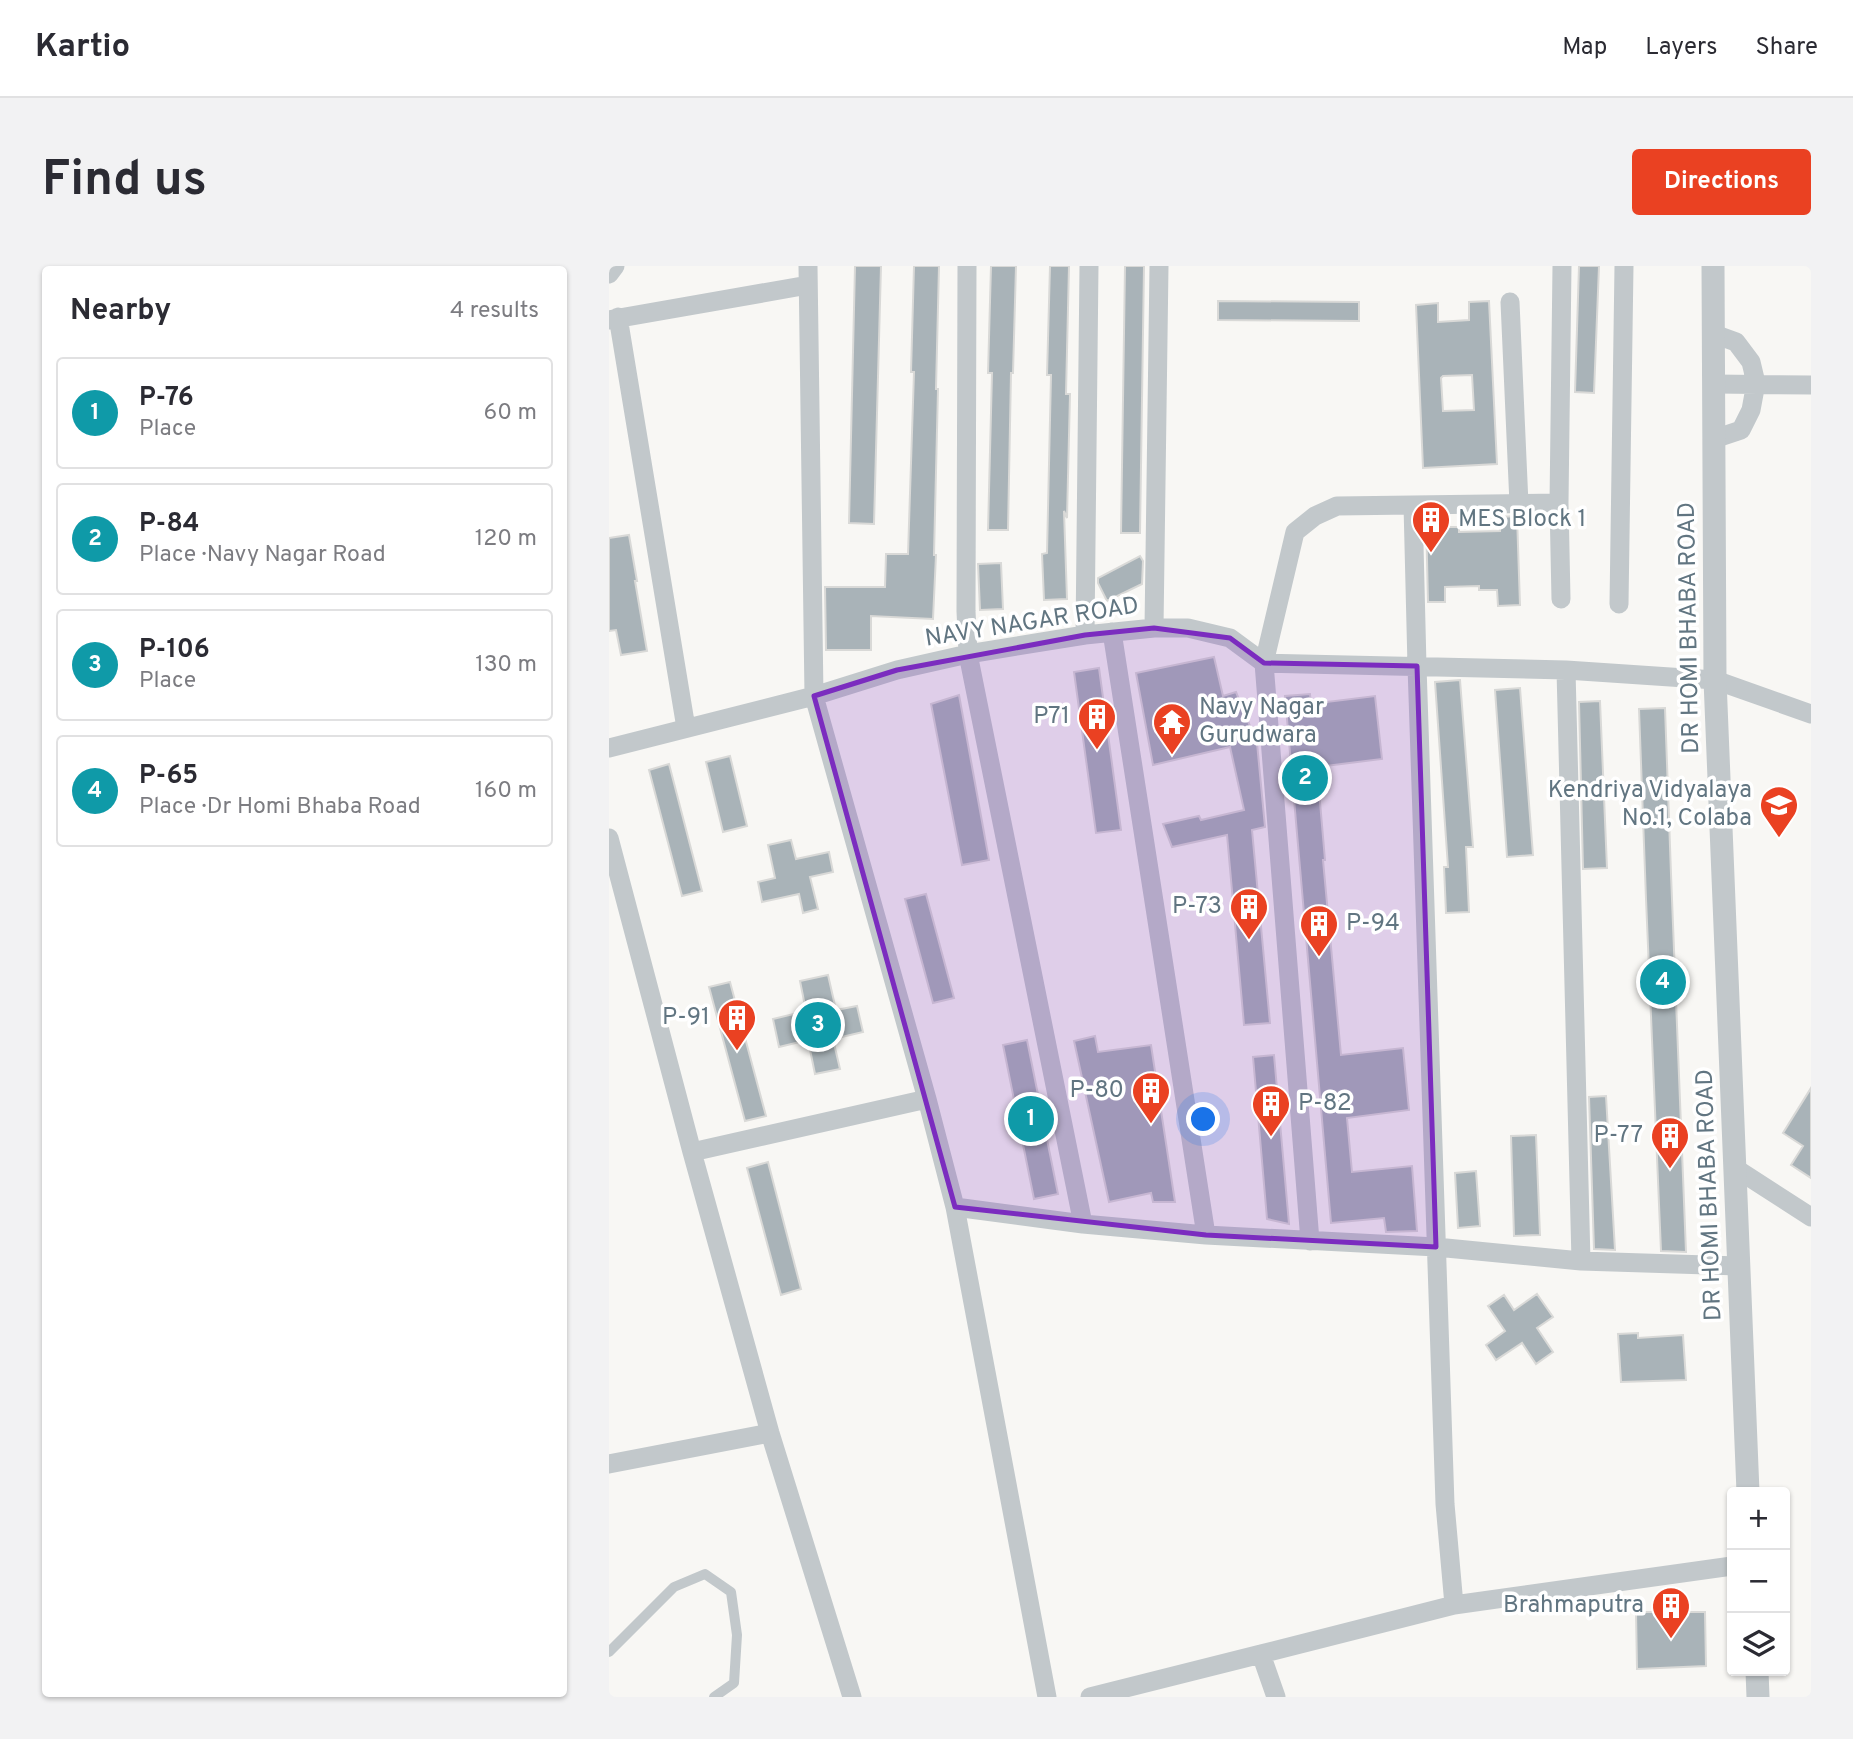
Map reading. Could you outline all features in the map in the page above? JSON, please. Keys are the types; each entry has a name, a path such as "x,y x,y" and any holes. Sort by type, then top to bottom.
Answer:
{"street":[{"path":"609,274 615,266"},
{"path":"967,266 968,654 1083,1224"},
{"path":"1085,635 1089,266"},
{"path":"1154,628 1159,266"},
{"path":"1561,599 1559,503 1562,266"},
{"path":"1619,604 1623,266"},
{"name":"DR HOMI BHABA ROAD","path":"1713,266 1715,680 1748,1487"},
{"path":"686,728 614,318 808,276 814,696 955,1207 1047,1697"},
{"path":"1510,302 1519,504"},
{"path":"1714,334 1736,342 1751,362 1756,383 1751,410 1741,430 1714,439"},
{"path":"1714,384 1811,385"},
{"path":"1310,1241 1264,663 1295,532 1315,516 1337,506 1559,503"},
{"path":"1413,505 1445,1504 1454,1605"},
{"name":"NAVY NAGAR ROAD","path":"609,748 814,696 897,670 968,654 1085,635 1154,628 1188,628 1230,638 1264,663"},
{"path":"1112,632 1206,1234"},
{"path":"1264,663 1566,670 1715,680 1811,714"},
{"path":"1566,670 1581,1261"},
{"path":"609,838 770,1433 852,1697"},
{"path":"692,1152 927,1099"},
{"path":"1735,1168 1811,1217"},
{"path":"955,1207 1083,1224 1206,1234 1436,1247 1581,1261 1739,1266"},
{"path":"609,1464 770,1433"},
{"path":"1090,1697 1454,1605 1727,1567"},
{"path":"1261,1654 1276,1697"},
{"path":"1756,1676 1758,1697"}],"lane":[{"path":"609,1652 674,1587 705,1574 731,1592 737,1635 734,1683 715,1697"}],"highlighted area":[{"path":"1154,628 1230,638 1264,663 1417,666 1436,1247 1206,1235 955,1207 814,696 897,670 1085,635"}],"building":[{"path":"855,266 881,266 874,524 849,523"},
{"path":"914,266 939,266 933,619 871,616 871,650 826,650 825,587 885,587 886,554 908,554 914,372 911,372"},
{"path":"991,266 1016,266 1008,530 988,530 992,373 988,373"},
{"path":"1050,266 1069,266 1067,518 1064,511 1067,599 1044,600 1042,554 1047,553 1051,375 1047,375"},
{"path":"1125,266 1144,266 1140,533 1121,533"},
{"path":"1579,266 1599,266 1594,393 1575,392"},
{"path":"1218,301 1359,302 1359,321 1218,320"},
{"path":"1489,301 1497,464 1423,468 1416,305 1438,303 1438,322 1469,320 1469,302","holes":["1472,375 1474,410 1443,411 1443,376"]},
{"path":"1517,516 1520,605 1498,606 1497,590 1479,590 1479,586 1445,587 1445,602 1428,602 1426,517 1440,517 1441,527 1459,527 1459,532 1500,531 1499,517"},
{"path":"629,535 647,651 621,655 616,630 609,631 609,538"},
{"path":"1140,556 1143,561 1142,584 1107,601 1098,578"},
{"path":"1001,563 1003,609 980,610 978,564"},
{"name":"Navy Nagar Gurudwara","path":"1214,657 1223,696 1236,692 1257,743 1265,827 1252,830 1270,1023 1244,1025 1227,835 1172,847 1163,824 1199,816 1201,820 1244,810 1230,747 1153,765 1136,673"},
{"name":"P71","path":"1099,668 1121,830 1096,833 1074,672"},
{"path":"1460,680 1473,847 1466,847 1469,912 1446,913 1444,867 1448,867 1435,682"},
{"path":"1520,688 1533,855 1507,857 1495,690"},
{"path":"1310,694 1311,704 1375,696 1382,759 1317,767 1323,860 1341,1055 1403,1048 1409,1110 1347,1118 1352,1172 1412,1166 1417,1231 1386,1232 1384,1218 1331,1223 1285,696"},
{"path":"959,695 989,860 962,865 931,704"},
{"path":"1600,701 1607,868 1583,869 1579,702"},
{"path":"1665,708 1686,1252 1661,1251 1646,899 1639,709"},
{"path":"730,756 747,826 723,832 706,762"},
{"path":"669,764 702,891 682,896 649,770"},
{"path":"791,840 796,859 829,852 833,872 810,877 818,909 803,913 799,894 762,902 758,882 775,878 768,845"},
{"path":"926,894 954,998 933,1003 905,899"},
{"path":"828,975 836,1010 857,1006 863,1032 833,1039 840,1069 815,1074 808,1040 779,1047 773,1019 806,1011 800,981"},
{"name":"P-91","path":"730,982 766,1116 745,1121 709,987"},
{"path":"1095,1036 1098,1052 1151,1045 1175,1202 1153,1202 1151,1193 1109,1202 1074,1041"},
{"path":"1027,1040 1058,1194 1034,1199 1003,1045"},
{"name":"P-82","path":"1274,1055 1289,1224 1267,1219 1253,1057"},
{"path":"1811,1088 1811,1178 1791,1165 1803,1146 1783,1133"},
{"path":"1606,1096 1615,1250 1594,1249 1589,1097"},
{"path":"1536,1135 1540,1235 1514,1236 1511,1136"},
{"path":"768,1162 801,1289 781,1295 747,1168"},
{"path":"1476,1171 1480,1226 1458,1228 1455,1173"},
{"path":"1537,1294 1553,1317 1537,1328 1553,1352 1536,1364 1522,1343 1496,1360 1486,1345 1505,1331 1488,1306 1504,1295 1514,1310"},
{"path":"1638,1333 1638,1338 1683,1335 1686,1380 1621,1382 1618,1334"},
{"name":"Brahmaputra","path":"1636,1612 1705,1612 1706,1666 1637,1669"}],"place":[{"name":"MES Block 1","path":"1431,554"},
{"name":"P71","path":"1097,751"},
{"name":"Navy Nagar Gurudwara","path":"1172,756"},
{"name":"P-84","path":"1305,778"},
{"name":"Kendriya Vidyalaya No.1, Colaba","path":"1779,839"},
{"name":"P-73","path":"1249,941"},
{"name":"P-94","path":"1319,958"},
{"name":"P-65","path":"1663,982"},
{"name":"P-106","path":"818,1025"},
{"name":"P-91","path":"737,1052"},
{"name":"P-76","path":"1031,1119"},
{"name":"P-80","path":"1151,1125"},
{"name":"P-82","path":"1271,1138"},
{"name":"P-77","path":"1670,1170"},
{"name":"Brahmaputra","path":"1671,1640"}]}
